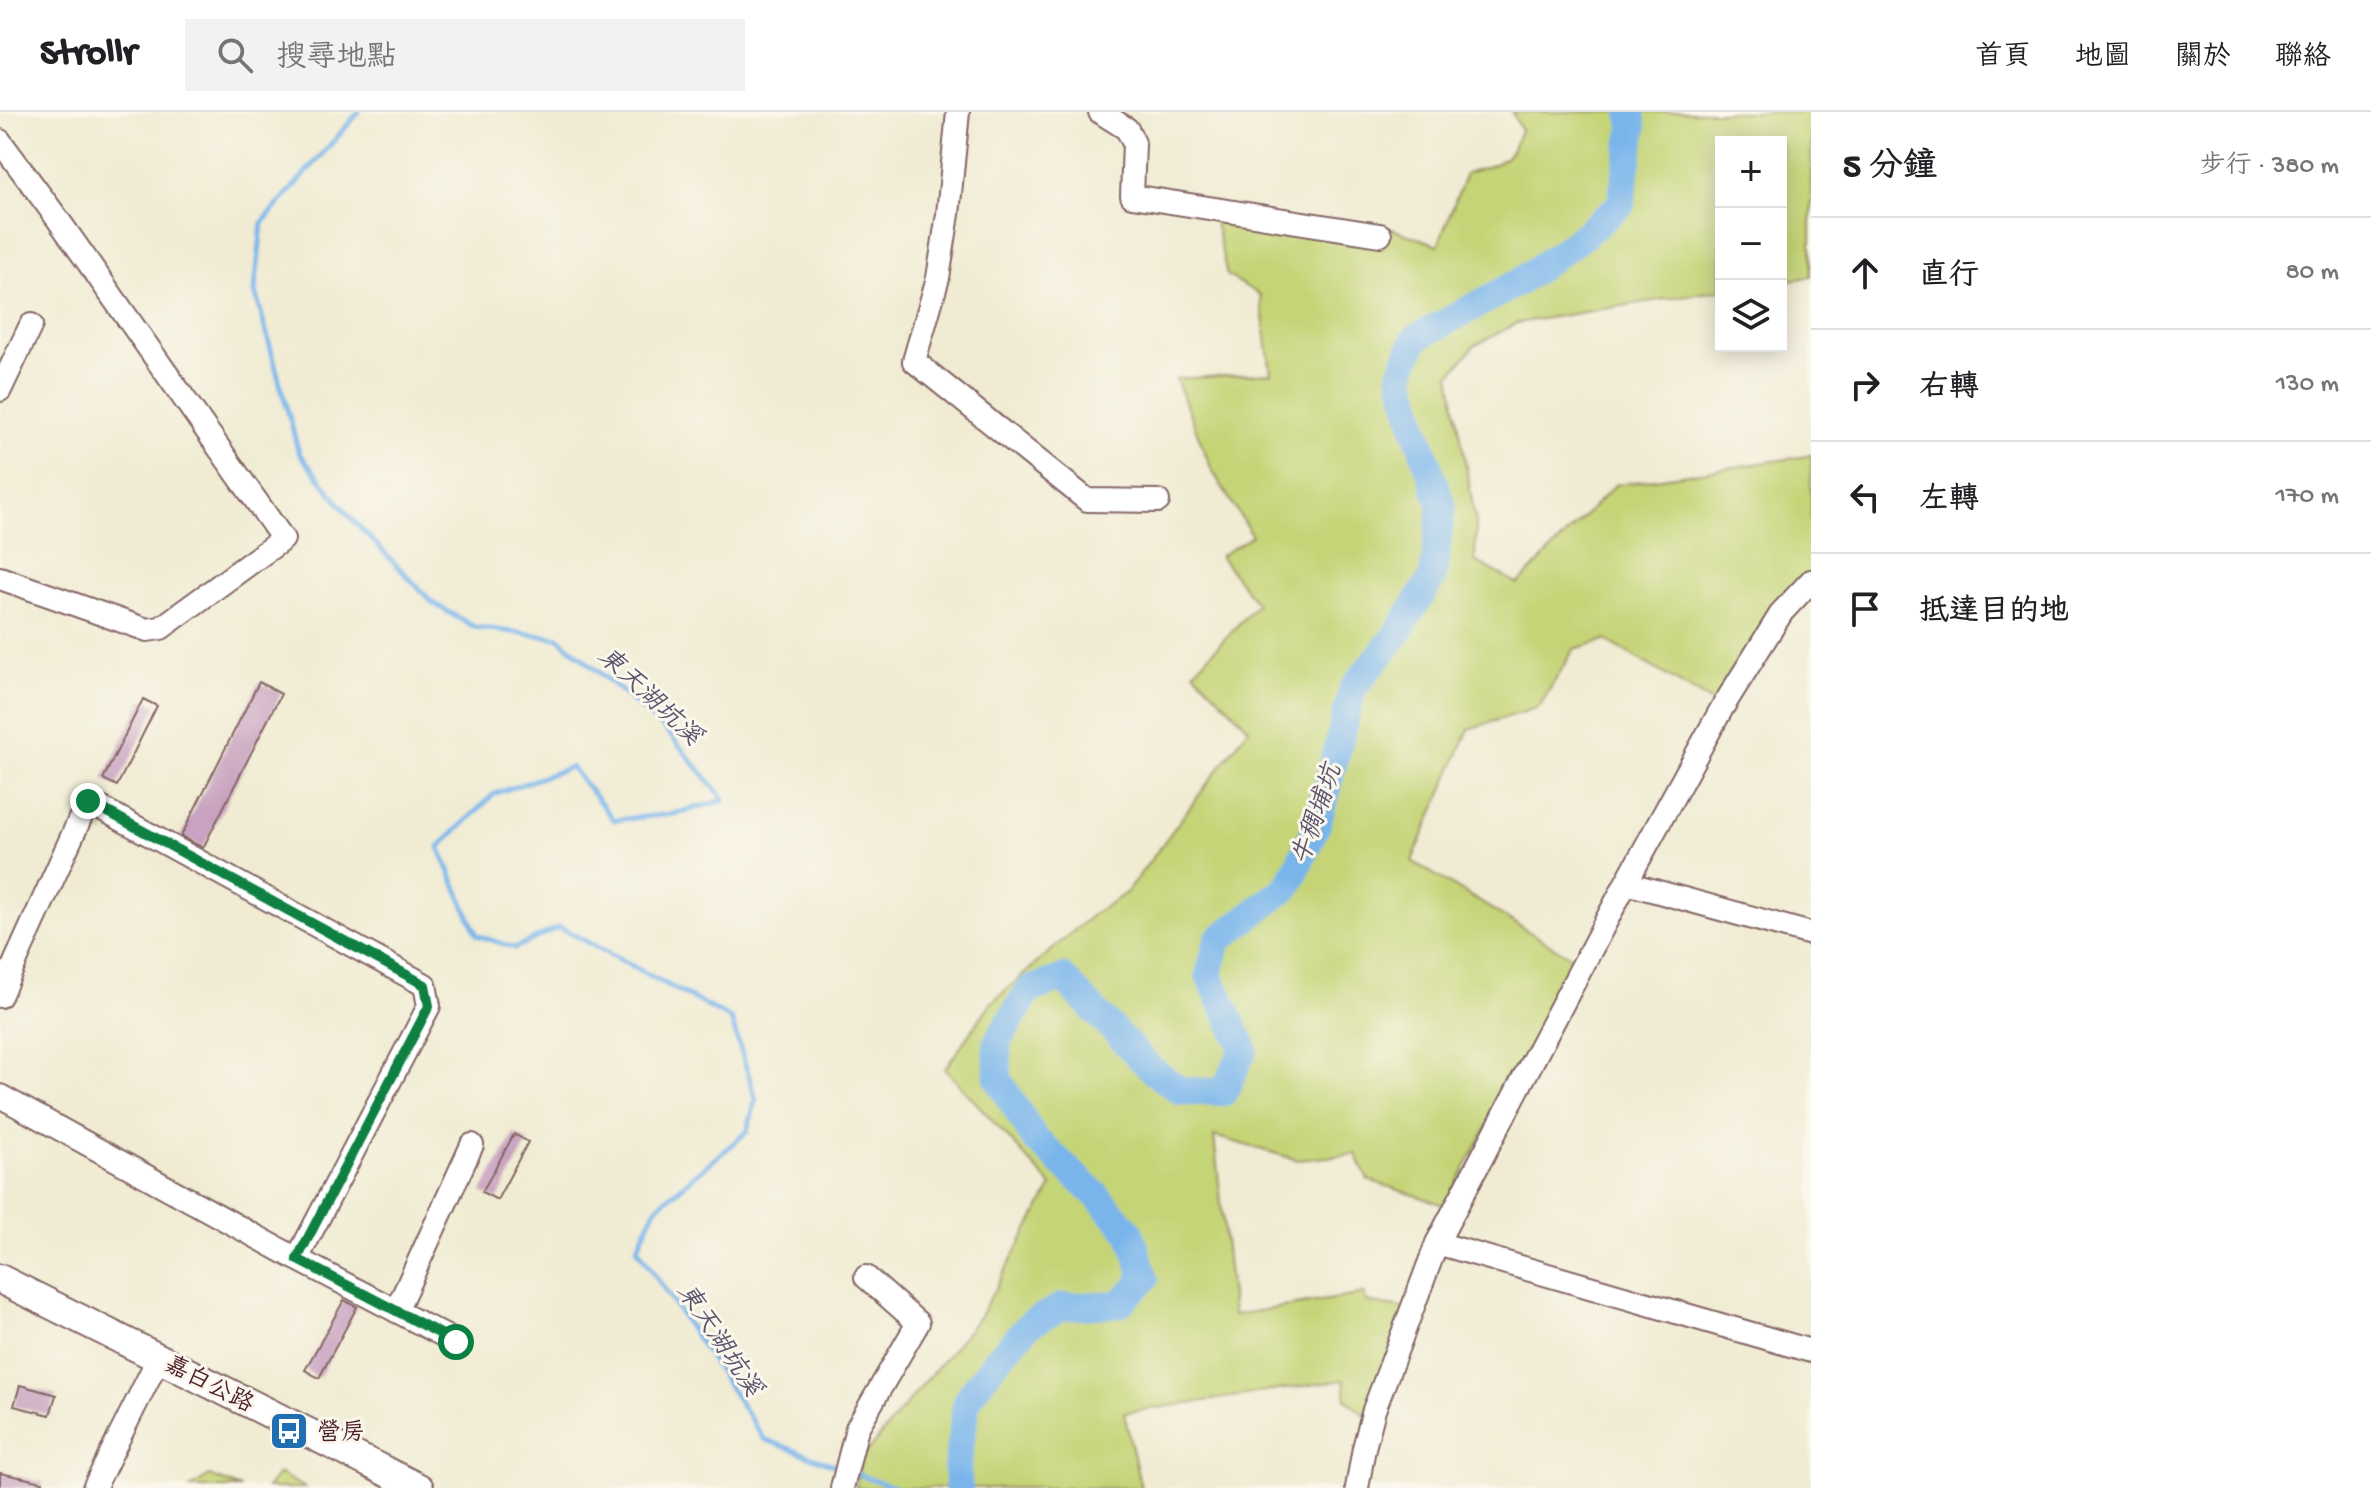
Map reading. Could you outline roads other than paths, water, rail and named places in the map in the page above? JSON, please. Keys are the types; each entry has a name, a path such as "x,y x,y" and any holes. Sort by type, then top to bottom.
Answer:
{"main road":[{"name":"嘉白公路","path":"0,1279 419,1488"}],"street":[{"path":"958,112 938,278 914,361 1087,500 1158,501"},
{"path":"1100,112 1127,129 1134,143 1132,196 1380,235"},
{"path":"0,141 283,539 161,628 147,630 0,578"},
{"path":"0,390 31,325"},
{"path":"1357,1488 1374,1410 1437,1243 1626,883 1722,708 1782,612 1811,581"},
{"path":"0,996 88,801 425,985 429,1006 297,1259"},
{"path":"1626,883 1811,934"},
{"path":"0,1096 297,1259 456,1342"},
{"path":"396,1311 472,1145"},
{"path":"1437,1243 1811,1351"},
{"path":"842,1488 857,1428 918,1323 866,1277"},
{"path":"94,1488 159,1357"}],"waterway":[{"name":"東天湖坑溪","path":"359,112 262,223 255,291 299,453 351,518 433,603 474,627 559,638 664,728 725,800 673,814 614,820 571,767 494,794 439,847 477,935 515,948 559,927 731,1019 756,1099 747,1132 657,1207 637,1248 764,1439 842,1468"},
{"name":"牛稠埔坑","path":"959,1488 957,1469 967,1399 999,1357 1030,1324 1061,1307 1119,1304 1145,1279 1130,1232 1094,1193 1035,1139 998,1079 997,1042 1029,990 1063,978 1153,1071 1181,1091 1224,1092 1244,1049 1209,975 1218,940 1288,887 1318,822 1353,688 1398,633 1433,576 1442,506 1401,374 1415,339 1519,282 1621,204 1633,128 1631,112"},
{"name":"東天湖坑溪","path":"852,1472 896,1488"}],"place":[{"name":"營房","path":"289,1431"}]}
